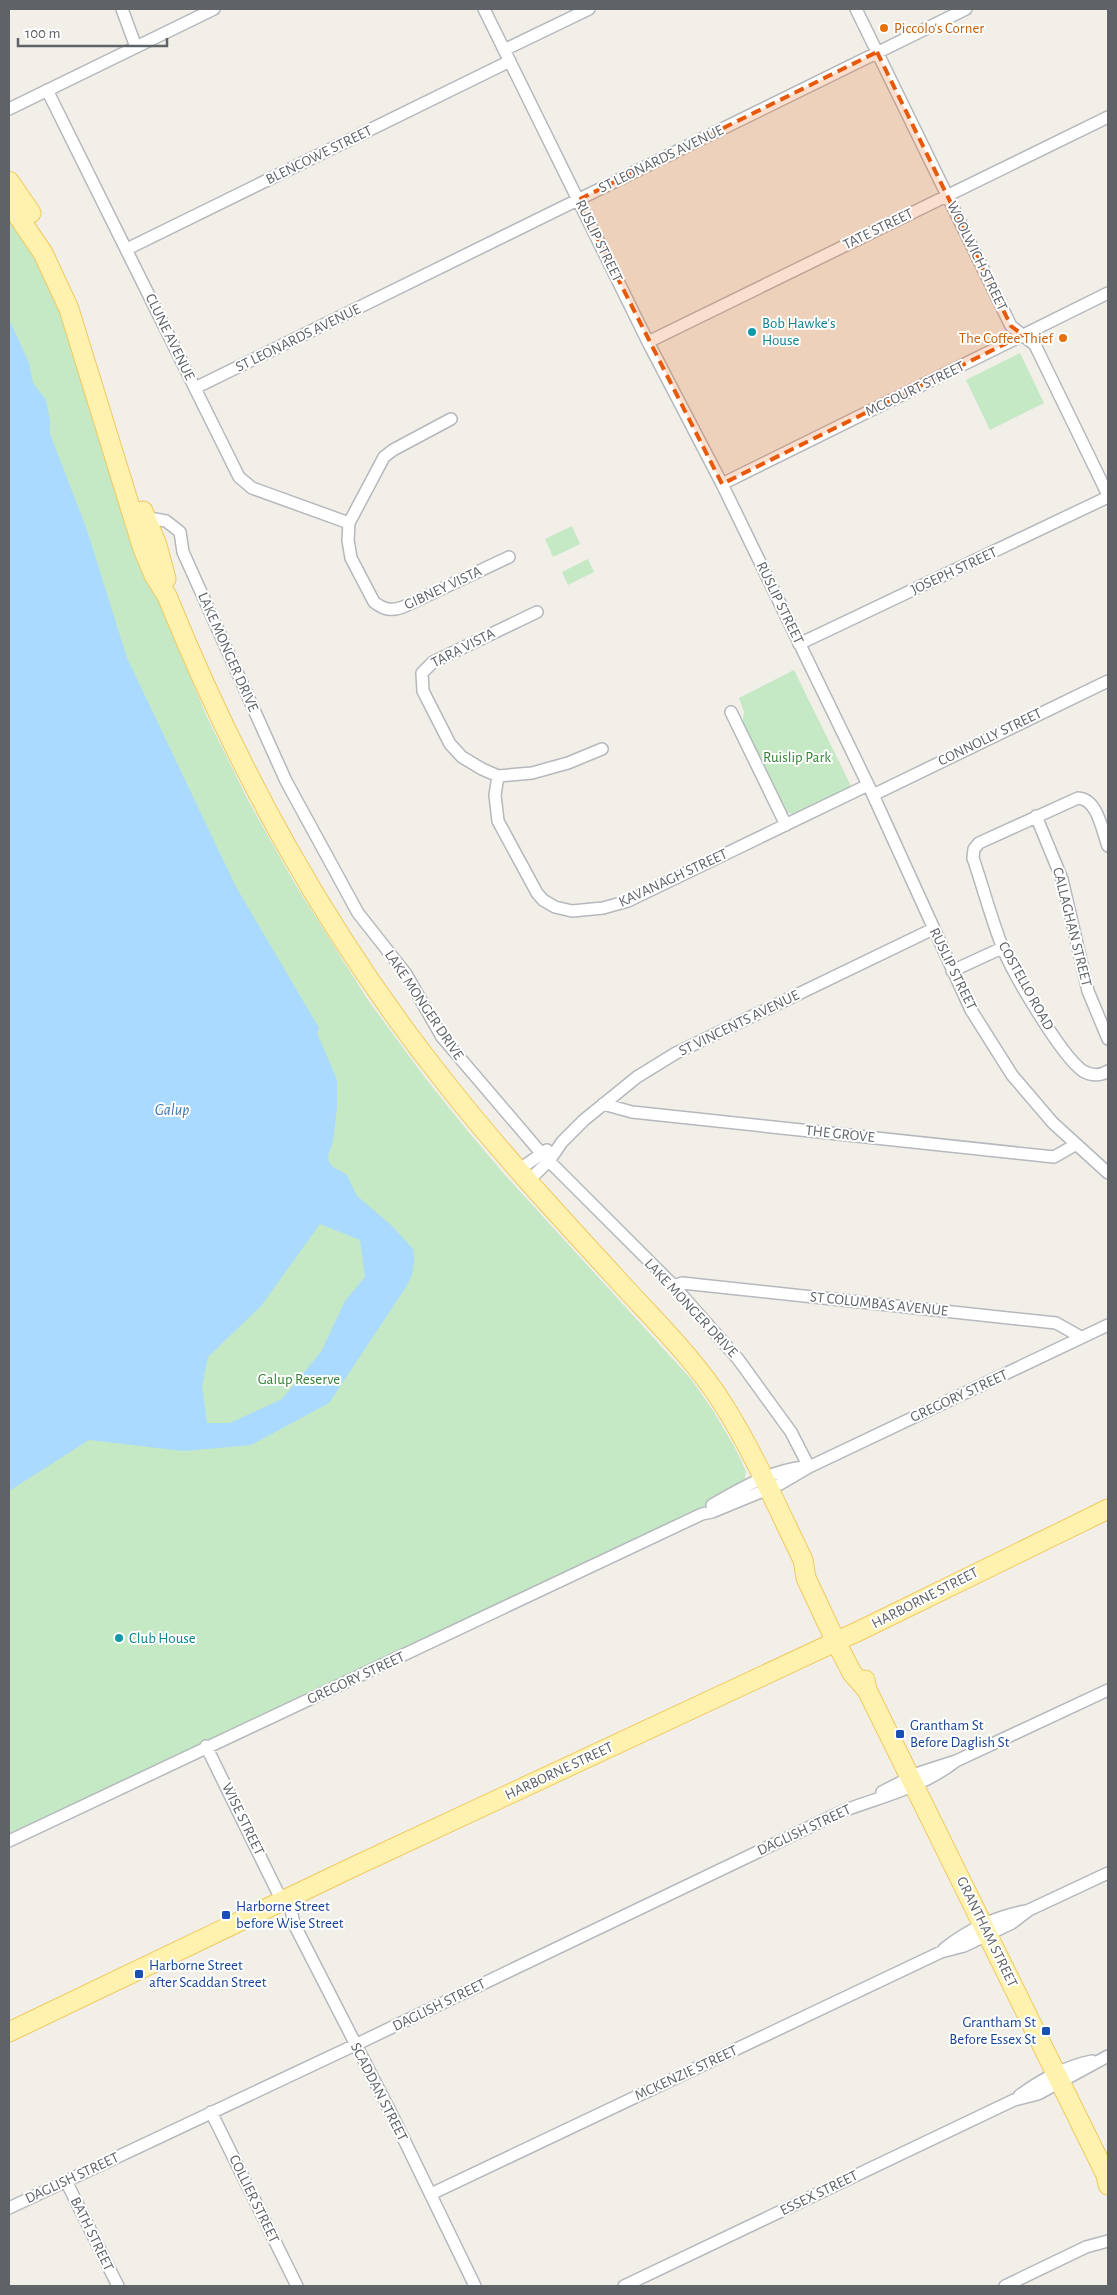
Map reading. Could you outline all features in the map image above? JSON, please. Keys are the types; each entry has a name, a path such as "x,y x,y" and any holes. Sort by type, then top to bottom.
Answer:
{"main road":[{"name":"LAKE MONGER DRIVE","path":"9,181 29,210 64,269 82,310 140,517 143,549 154,575 168,596 226,733 295,864 342,940 399,1022 522,1176 693,1362 723,1404 750,1454"},
{"name":"LAKE MONGER DRIVE","path":"9,203 43,253 69,309 140,517"},
{"name":"GRANTHAM STREET","path":"750,1454 803,1560 806,1578 839,1634 852,1673 867,1690 1107,2179"},
{"name":"HARBORNE STREET","path":"839,1634 1108,1499"},
{"name":"HARBORNE STREET","path":"9,2032 570,1757 1108,1509"},
{"name":"HARBORNE STREET","path":"9,2021 286,1895"}],"street":[{"path":"122,9 136,47"},
{"path":"9,109 214,9"},
{"name":"RUSLIP STREET","path":"484,9 648,342 722,484 871,790 952,971 972,1010 1012,1075 1053,1123 1108,1173"},
{"path":"504,50 589,9"},
{"name":"WOOLWICH STREET","path":"856,9 1012,326 1035,345 1108,496"},
{"name":"ST LEONARDS AVENUE","path":"195,388 966,9"},
{"name":"BLENCOWE STREET","path":"127,249 510,61"},
{"name":"CLUNE AVENUE","path":"47,90 239,477 245,484 349,523"},
{"name":"TATE STREET","path":"648,342 1108,116"},
{"name":"MCCOURT STREET","path":"722,484 1108,292"},
{"name":"GIBNEY VISTA","path":"452,420 393,450 384,457 349,523 348,540 351,558 369,594 380,607 386,609 403,607 510,557"},
{"name":"JOSEPH STREET","path":"799,644 1108,496"},
{"name":"LAKE MONGER DRIVE","path":"140,517 166,521 180,532 184,552 286,781 358,913 406,974 442,1037 545,1157 674,1286 738,1359 792,1432 809,1467"},
{"name":"TARA VISTA","path":"498,776 467,761 454,749 423,691 421,677 424,669 433,662 536,612"},
{"name":"CONNOLLY STREET","path":"871,790 1108,681"},
{"path":"731,712 786,825"},
{"path":"498,776 551,769 602,750"},
{"name":"KAVANAGH STREET","path":"498,776 495,803 502,830 537,893 549,904 561,910 603,908 628,901 786,825 871,790"},
{"path":"1036,816 1072,799 1084,798 1092,804 1108,846"},
{"name":"COSTELLO ROAD","path":"1036,816 978,843 974,849 973,858 1002,948 1040,1015 1067,1055 1084,1072 1107,1074"},
{"name":"CALLAGHAN STREET","path":"1036,816 1062,878 1088,992 1108,1039"},
{"name":"ST VINCENTS AVENUE","path":"522,1176 603,1104 637,1077 676,1053 933,929"},
{"path":"952,971 1002,948"},
{"name":"THE GROVE","path":"603,1104 632,1112 1054,1157 1075,1145"},
{"name":"ST COLUMBAS AVENUE","path":"674,1286 682,1283 1056,1322 1081,1338"},
{"name":"GREGORY STREET","path":"9,1841 206,1746 347,1683 702,1514 712,1512 765,1484 792,1478 809,1467 1108,1325"},
{"name":"DAGLISH STREET","path":"9,2208 355,2045 834,1815 912,1782 939,1775 956,1761 1108,1690"},
{"name":"WISE STREET","path":"206,1746 286,1895"},
{"name":"MCKENZIE STREET","path":"430,2194 941,1952 964,1946 985,1930 1012,1923 1029,1910 1108,1872"},
{"name":"SCADDAN STREET","path":"286,1895 294,1924 475,2286"},
{"name":"ESSEX STREET","path":"624,2286 1014,2100 1038,2094 1058,2078 1105,2057"},
{"name":"COLLIER STREET","path":"211,2112 297,2286"},
{"name":"BATH STREET","path":"66,2181 118,2286"},
{"path":"1086,2247 1108,2231"},
{"path":"1004,2286 1086,2247 1108,2241"}],"highlighted area":[{"path":"877,52 1011,326 1023,335 722,484 578,200"}],"green space":[{"name":"Galup Reserve","path":"9,212 52,285 154,590 207,717 249,802 295,884 368,1000 426,1079 505,1175 691,1379 714,1412 746,1471 744,1483 700,1509 9,1834"},
{"path":"1020,353 1044,403 990,430 966,380"},
{"path":"572,526 580,544 553,557 545,539"},
{"path":"588,559 594,572 568,585 562,572"},
{"name":"Ruislip Park","path":"794,670 852,788 794,815 785,811 781,805 742,726 744,712 739,698"}],"water":[{"name":"Galup","path":"9,319 29,363 33,383 46,400 50,421 50,434 87,530 127,658 236,887 319,1028 317,1033 337,1080 337,1107 333,1141 328,1156 329,1162 333,1167 347,1175 357,1196 391,1225 413,1249 414,1261 412,1275 406,1287 329,1403 251,1445 184,1451 89,1440 9,1491","holes":["320,1224 360,1240 365,1277 345,1301 321,1352 282,1399 230,1423 207,1423 202,1386 208,1357 261,1306"]}],"place":[{"name":"Piccolo's Corner","path":"884,28"},
{"name":"Bob Hawke's House","path":"752,332"},
{"name":"The Coffee Thief","path":"1063,338"},
{"name":"Club House","path":"119,1638"},
{"name":"Grantham St Before Daglish St","path":"900,1734"},
{"name":"Harborne Street before Wise Street","path":"226,1915"},
{"name":"Harborne Street after Scaddan Street","path":"139,1974"},
{"name":"Grantham St Before Essex St","path":"1046,2031"}]}
